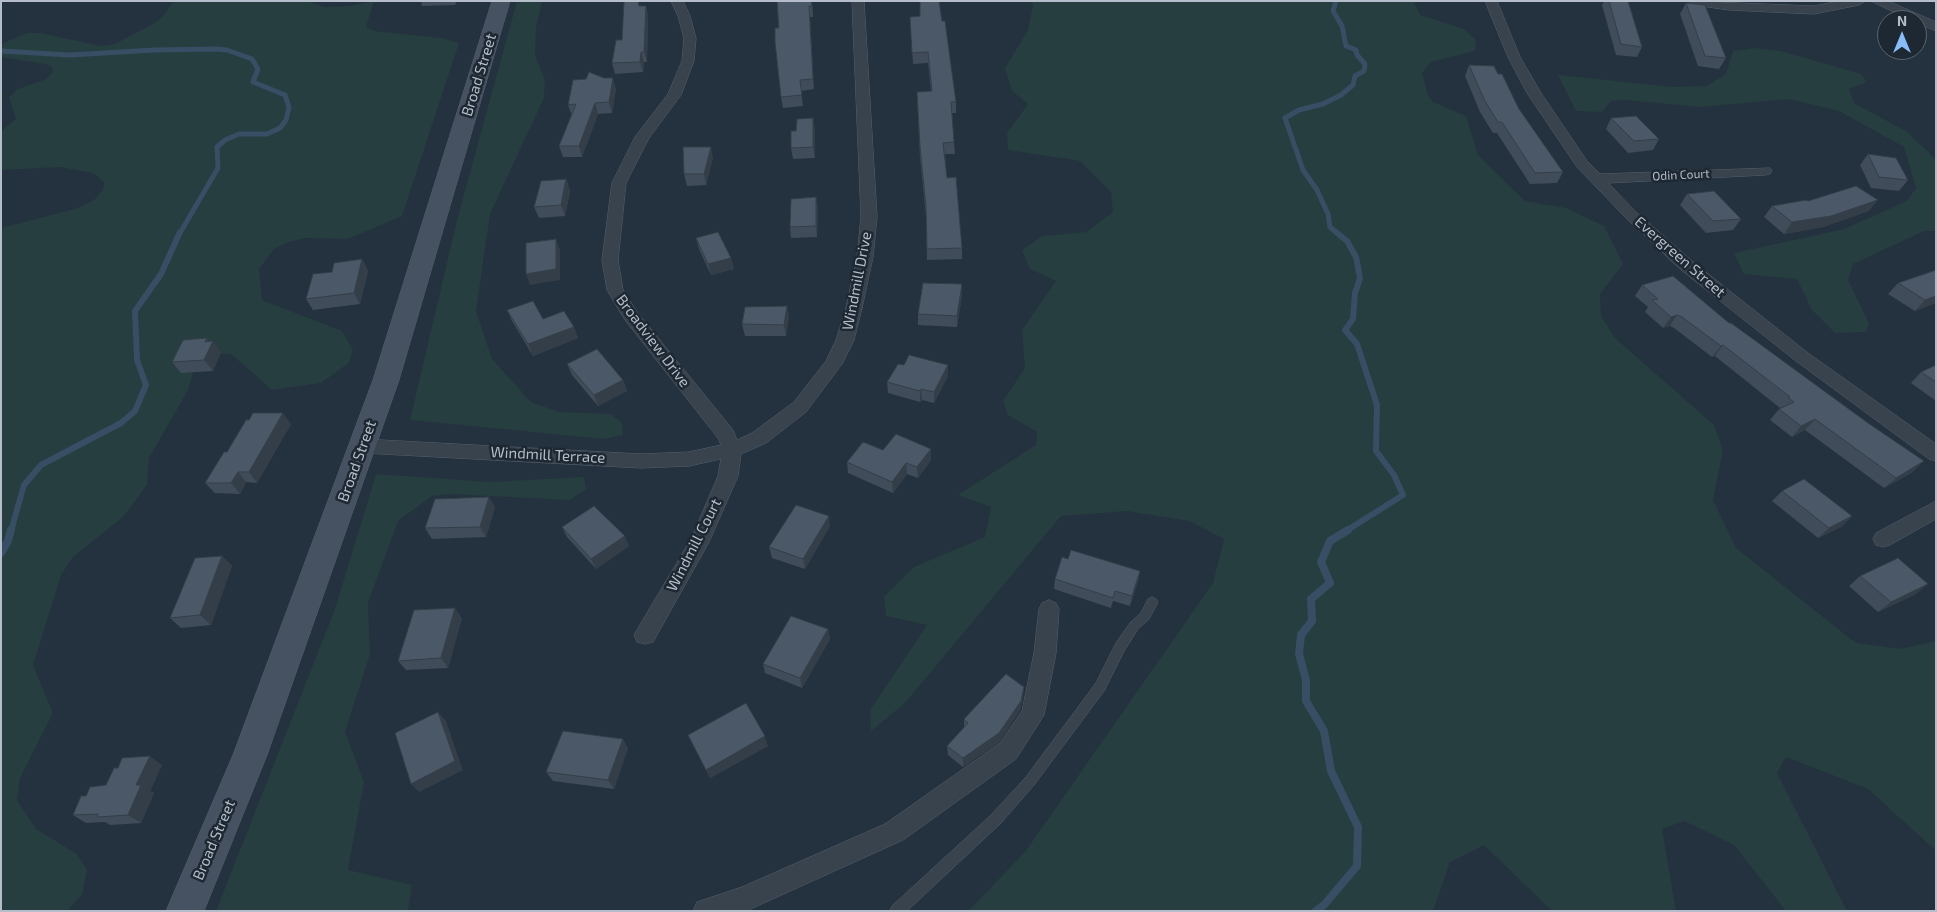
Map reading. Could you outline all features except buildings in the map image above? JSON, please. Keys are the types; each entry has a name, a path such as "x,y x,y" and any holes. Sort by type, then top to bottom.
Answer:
{"street":[{"name":"Broad Street","path":"185,911 250,755 386,380 501,1"},
{"name":"Broadview Drive","path":"677,1 684,16 690,38 688,60 674,95 642,138 619,183 610,260 615,290 631,316 726,435 732,450"},
{"name":"Windmill Drive","path":"732,450 759,438 800,407 833,364 845,340 854,308 865,257 869,217 858,1"},
{"name":"Evergreen Street","path":"1491,1 1514,57 1534,93 1582,164 1631,215 1686,265 1802,357 1936,454"},
{"path":"1694,1 1728,6 1814,10 1860,1"},
{"path":"1876,1 1936,27"},
{"name":"Odin Court","path":"1597,179 1765,171"},
{"name":"Windmill Terrace","path":"363,446 641,461 689,459 732,450"},
{"name":"Windmill Court","path":"646,635 699,542 728,476 732,450"},
{"path":"1883,539 1936,509"},
{"path":"706,911 744,898 894,832 1008,751 1033,715 1045,653 1049,610"}],"lane":[{"path":"897,911 996,819 1030,780 1100,687 1120,647 1134,626 1146,616 1152,602"}],"green space":[{"path":"173,1 307,1 324,7 350,6 374,1 366,27 374,31 441,38 459,43 402,216 348,239 305,238 289,242 274,249 259,269 262,300 342,331 353,350 349,363 321,383 272,390 231,354 199,353 188,390 149,458 147,485 124,516 73,557 61,575 33,665 53,713 20,778 17,800 36,829 77,854 87,870 82,895 67,911 1,911 1,228 78,208 94,200 102,191 105,183 93,173 60,167 1,170 1,131 16,119 9,97 18,89 46,79 53,72 52,67 45,64 1,57 1,44 27,33 40,33 101,46 115,44 158,21"},
{"path":"517,1 542,1 536,28 535,55 545,80 544,98 490,214 476,311 492,359 531,402 559,412 611,414 622,423 623,435 604,439 410,420 457,220"},
{"path":"1030,1 1414,1 1420,15 1464,29 1476,40 1475,51 1431,62 1422,73 1428,95 1433,102 1466,116 1478,155 1525,201 1566,208 1604,226 1623,264 1600,294 1601,315 1614,337 1714,425 1723,450 1713,500 1736,548 1856,643 1900,649 1936,641 1936,851 1868,789 1786,757 1777,773 1847,911 1786,911 1734,845 1684,821 1662,829 1676,911 1552,911 1484,845 1450,862 1433,911 968,911 1025,852 1213,583 1224,539 1189,521 1127,511 1061,516 905,703 871,731 870,710 927,625 886,616 884,597 914,567 985,537 991,507 958,495 1036,445 1037,432 1008,415 1003,401 1025,368 1022,330 1056,281 1030,269 1022,250 1042,236 1086,232 1113,212 1111,192 1080,161 1008,150 1007,133 1028,104 1012,91 1005,68 1028,30 1033,5"},
{"path":"1754,48 1781,51 1861,74 1867,82 1849,89 1854,103 1906,131 1936,159 1936,231 1924,231 1853,264 1848,280 1869,323 1866,332 1835,333 1812,310 1797,279 1744,274 1734,253 1844,229 1907,201 1916,188 1904,147 1839,111 1789,99 1700,107 1625,100 1611,101 1602,112 1576,111 1558,75 1672,87 1707,86 1726,74 1733,51"},
{"path":"376,474 490,482 584,477 586,489 570,500 450,494 432,496 398,521 368,603 370,654 345,732 364,782 348,870 412,885 408,911 216,911 335,609"}],"waterway":[{"path":"1336,1 1333,11 1342,26 1346,46 1356,50 1357,55 1365,64 1364,71 1355,76 1353,85 1341,95 1323,104 1299,110 1285,118 1303,170 1317,190 1328,214 1330,227 1337,233"},
{"path":"1,51 70,55 155,50 217,49 227,50 252,59 258,69 253,82 285,95 289,107 286,120 280,128 267,134 239,134 225,140 217,147 218,168 180,233"},
{"path":"11,531 24,485 41,465 121,423 135,411 146,385 137,360 135,311 161,274 180,232"},
{"path":"1336,232 1347,241 1356,257 1360,278 1355,293 1353,319 1345,330 1357,344 1377,405 1376,451 1394,475 1403,495 1346,531"},
{"path":"1,553 8,541 11,530"},
{"path":"1316,911 1324,905 1357,866 1358,827 1331,771 1324,731 1306,701 1306,680 1299,654 1301,635 1312,621 1311,599 1330,583 1321,562 1330,541 1348,530"}]}
